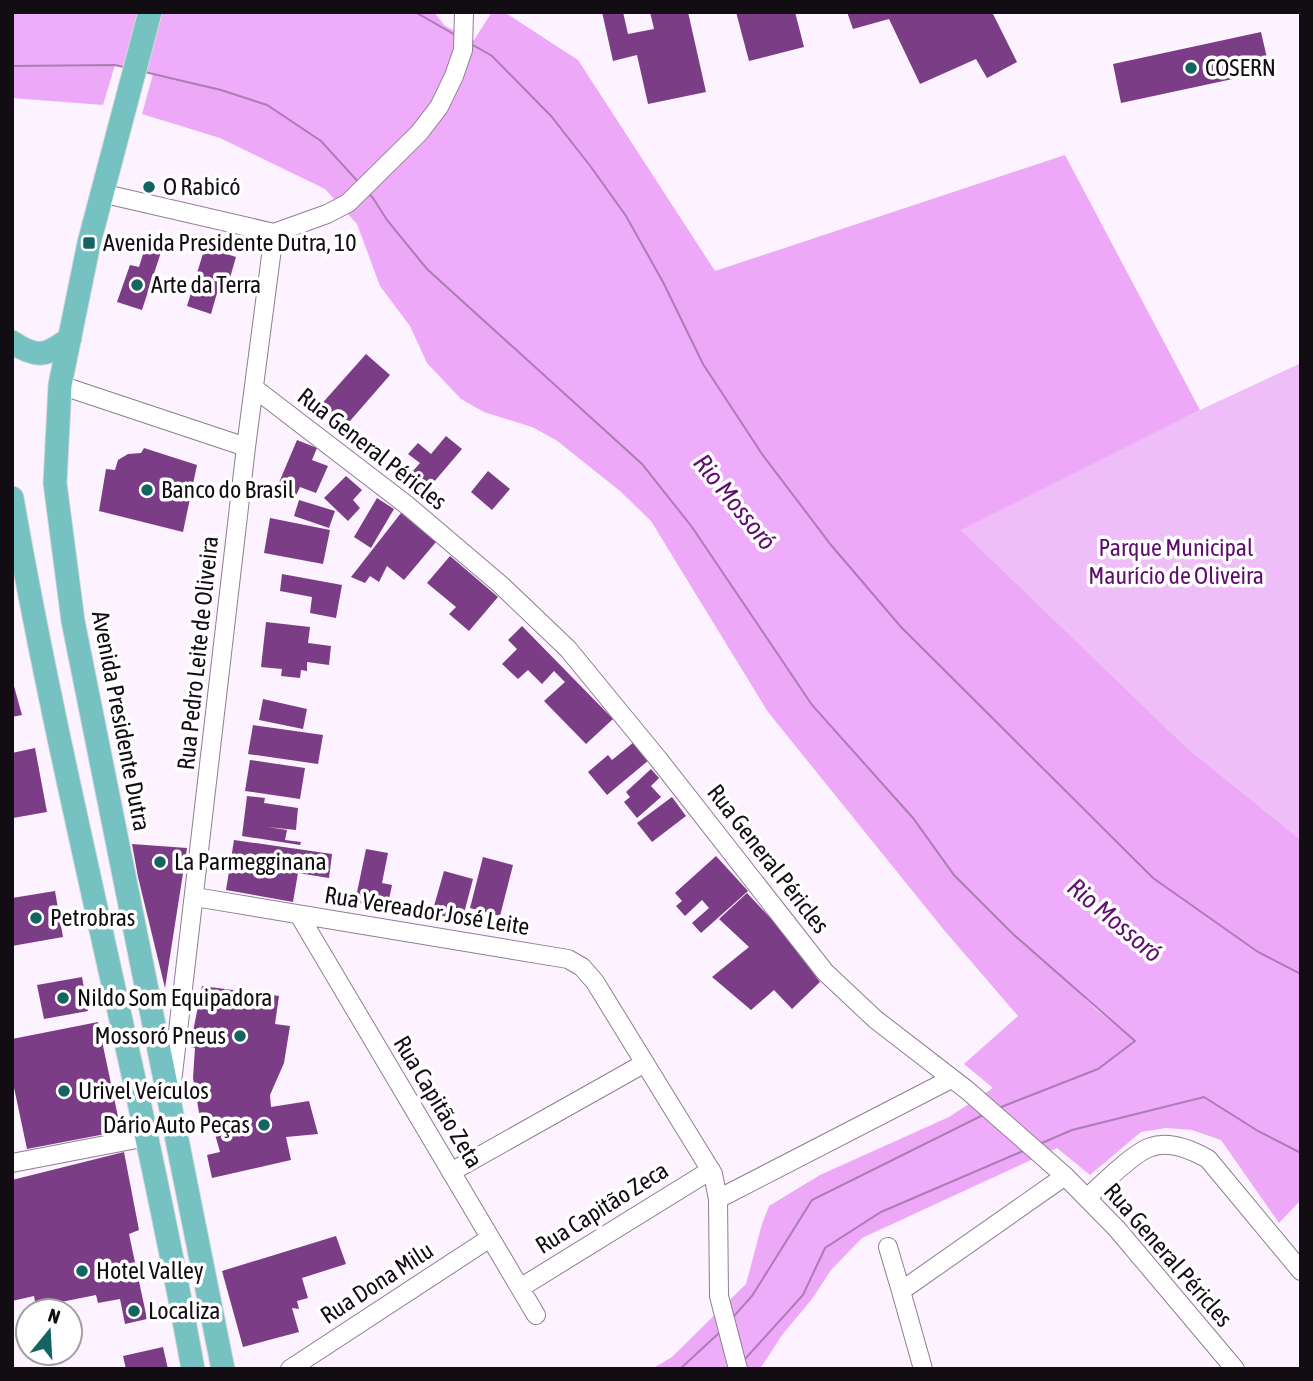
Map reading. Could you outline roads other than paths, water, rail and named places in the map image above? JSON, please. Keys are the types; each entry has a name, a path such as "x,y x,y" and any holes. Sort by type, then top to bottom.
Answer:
{"main road":[{"name":"Avenida Presidente Dutra","path":"150,12 101,193 60,385 55,483 74,621 223,1369"},
{"path":"12,342 25,351 41,354 53,351 70,338"},
{"path":"12,498 20,588 37,629 173,1256 193,1369"},
{"path":"37,629 74,621"},
{"path":"173,1256 201,1252"}],"street":[{"path":"101,193 274,233 327,214 348,202 419,133 439,107 463,50 464,17"},
{"name":"Rua Pedro Leite de Oliveira","path":"171,1098 246,447 274,233"},
{"path":"60,385 246,447"},
{"name":"Rua General Péricles","path":"254,388 408,506 501,585 554,635 652,750 825,972 875,1019 967,1090 1087,1198 1117,1229 1235,1369"},
{"name":"Rua Vereador José Leite","path":"195,897 568,959 582,967 595,982 645,1063"},
{"name":"Rua Capitão Zeta","path":"299,915 536,1315"},
{"path":"451,1172 645,1063 711,1170 718,1199 719,1296 738,1369"},
{"path":"718,1199 951,1080"},
{"path":"12,1163 147,1138"},
{"path":"1087,1198 1151,1146 1173,1146 1192,1150 1208,1159 1301,1271"},
{"name":"Rua Capitão Zeca","path":"520,1288 711,1170"},
{"path":"901,1291 1065,1177"},
{"name":"Rua Dona Milu","path":"290,1369 490,1238"},
{"path":"888,1247 923,1369"}],"water":[{"name":"Rio Mossoró","path":"12,12 415,12 492,56 551,116 591,167 626,216 663,282 703,364 762,454 831,545 901,627 1153,878 1258,952 1301,974 1301,1153 1258,1131 1204,1097 1072,1130 881,1212 825,1248 803,1295 736,1369 680,1369 719,1333 752,1296 812,1200 991,1111 1098,1069 1135,1041 1013,934 954,875 913,818 812,705 692,527 642,464 427,269 387,220 373,198 321,141 267,105 221,90 115,65 12,66"}],"place":[{"name":"COSERN","path":"1191,68"},
{"name":"O Rabicó","path":"149,187"},
{"name":"Avenida Presidente Dutra, 10","path":"89,243"},
{"name":"Arte da Terra","path":"137,285"},
{"name":"Banco do Brasil","path":"147,490"},
{"name":"La Parmegginana","path":"160,862"},
{"name":"Petrobras","path":"36,918"},
{"name":"Nildo Som Equipadora","path":"63,998"},
{"name":"Mossoró Pneus","path":"240,1036"},
{"name":"Urivel Veículos","path":"64,1091"},
{"name":"Dário Auto Peças","path":"264,1125"},
{"name":"Hotel Valley","path":"82,1271"},
{"name":"Localiza","path":"134,1311"}],"park label":[{"name":"Parque Municipal Maurício de Oliveira","path":"1176,562"}]}
